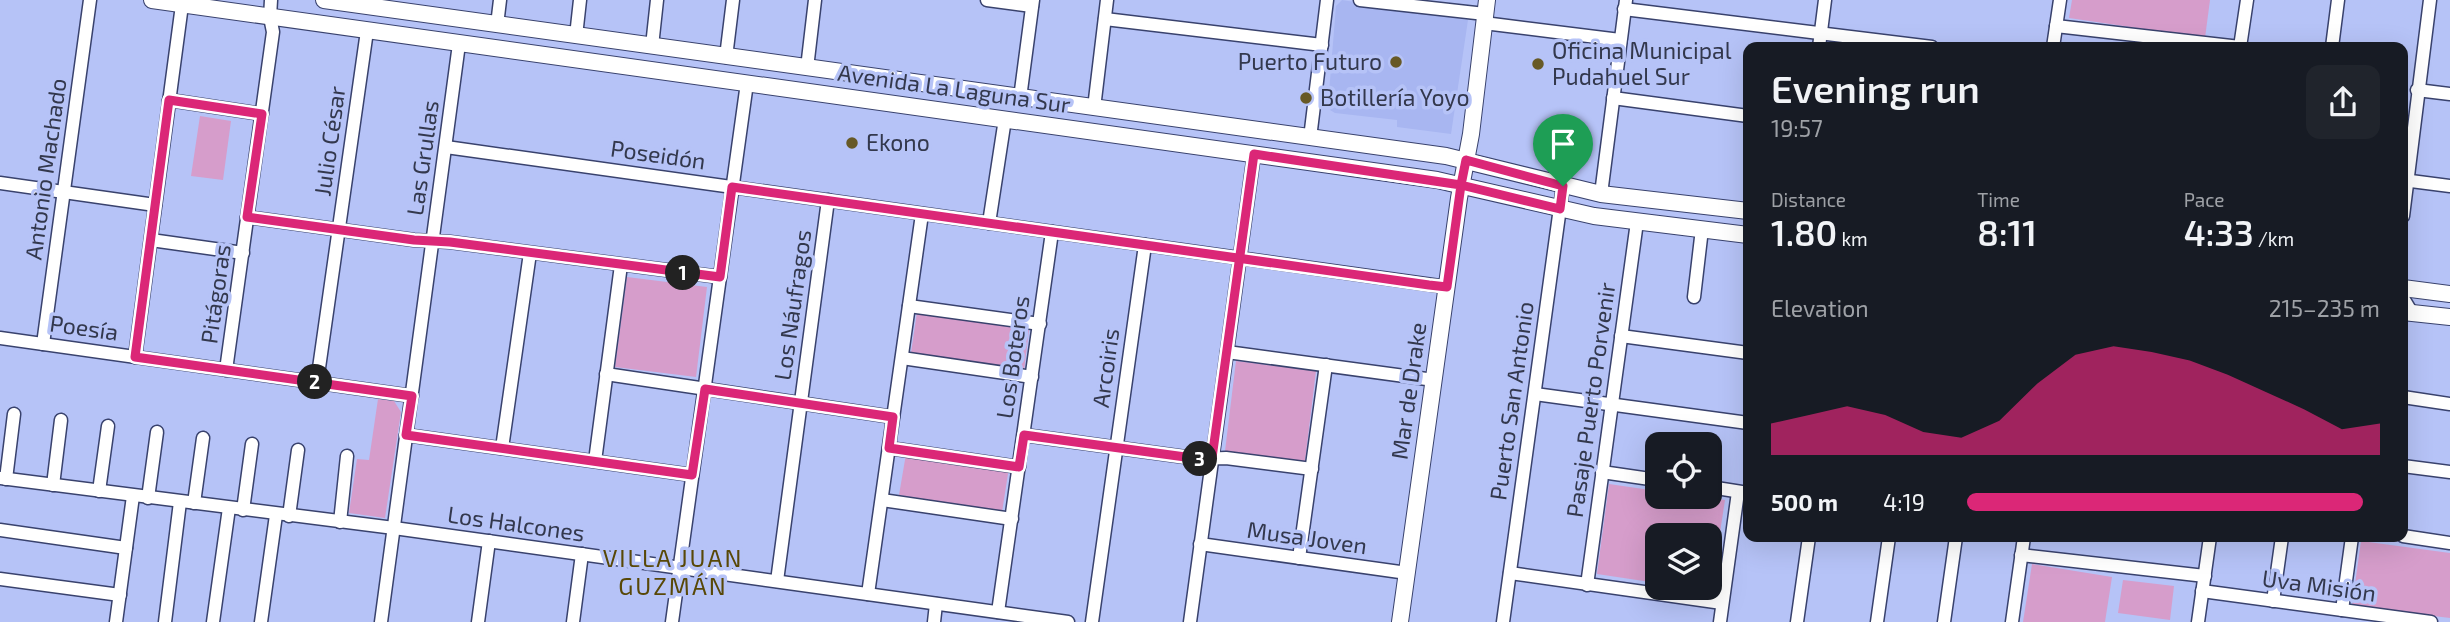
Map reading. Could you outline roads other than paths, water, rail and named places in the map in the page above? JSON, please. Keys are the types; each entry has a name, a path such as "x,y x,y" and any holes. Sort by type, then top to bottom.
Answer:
{"street":[{"name":"Antonio Machado","path":"43,344 90,0"},
{"name":"Avenida La Laguna Sur","path":"152,0 1254,154 1461,185 1560,209 1637,222 1743,234"},
{"name":"Pitágoras","path":"226,370 273,32 271,0"},
{"name":"Avenida La Laguna Sur","path":"324,0 423,7 497,24 576,36 1466,160 1601,194 1743,210"},
{"path":"497,24 500,0"},
{"path":"576,36 580,0"},
{"path":"652,46 657,0"},
{"path":"726,57 733,0"},
{"path":"807,68 815,0"},
{"path":"987,0 1032,3 1020,98"},
{"path":"1094,108 1107,0"},
{"path":"1310,138 1327,0"},
{"path":"1360,0 1485,12 1620,40"},
{"path":"1820,42 1825,0"},
{"path":"2054,42 2060,0"},
{"path":"2241,42 2247,0"},
{"path":"2333,42 2338,0"},
{"path":"2408,152 2430,0"},
{"path":"135,357 182,5"},
{"path":"1601,194 1625,5 1889,42"},
{"name":"Mar de Drake","path":"1400,622 1485,12"},
{"path":"1105,19 1322,44"},
{"path":"2056,26 2146,42"},
{"name":"Julio César","path":"317,383 367,31"},
{"name":"Las Grullas","path":"381,622 460,44"},
{"path":"672,622 747,83"},
{"path":"2417,90 2450,94"},
{"path":"1613,98 1743,115"},
{"path":"169,100 262,114"},
{"path":"989,223 1005,119"},
{"name":"Poseidón","path":"446,147 1447,287"},
{"path":"1189,622 1254,154"},
{"path":"2408,181 2450,186"},
{"path":"0,183 155,205"},
{"name":"Puerto San Antonio","path":"1503,622 1563,186"},
{"name":"Los Náufragos","path":"777,581 828,201"},
{"path":"869,594 922,214"},
{"path":"247,217 720,277"},
{"name":"Pasaje Puerto Porvenir","path":"1587,585 1637,222"},
{"path":"1695,297 1702,229"},
{"name":"Los Boteros","path":"998,612 1052,232"},
{"path":"151,240 243,253"},
{"name":"Arcoiris","path":"1092,622 1145,245"},
{"path":"502,448 530,253"},
{"path":"595,461 621,264"},
{"path":"2408,289 2450,294"},
{"path":"909,306 1040,324"},
{"path":"2408,312 2450,317"},
{"path":"1621,336 1743,352"},
{"name":"Poesía","path":"0,338 412,396"},
{"path":"1227,352 1434,380"},
{"path":"902,358 1031,377"},
{"path":"1299,558 1326,365"},
{"path":"606,374 689,384 705,389 893,417"},
{"path":"1535,394 1743,422"},
{"path":"2408,398 2450,404"},
{"path":"3,478 14,414"},
{"path":"53,485 61,420"},
{"path":"99,491 108,426"},
{"path":"148,498 157,432"},
{"path":"406,435 692,475"},
{"path":"1024,435 1200,459 1226,458 1312,469"},
{"path":"164,622 187,503 203,438"},
{"path":"243,510 252,444"},
{"path":"889,448 1019,467"},
{"path":"261,622 299,450"},
{"path":"340,522 347,456"},
{"path":"2408,467 2450,472"},
{"path":"1602,472 1645,478"},
{"name":"Los Halcones","path":"3,478 394,528 1068,622"},
{"path":"1720,622 1743,492 1722,489"},
{"path":"116,622 133,496"},
{"path":"882,500 1012,519"},
{"path":"213,622 229,508"},
{"path":"0,530 126,548"},
{"path":"2408,537 2450,542"},
{"path":"478,622 489,541"},
{"path":"1797,622 1808,542"},
{"path":"1878,622 1888,542"},
{"path":"1944,622 1955,542"},
{"path":"2012,622 2023,542"},
{"path":"2198,622 2209,542"},
{"path":"2273,601 2281,542"},
{"path":"2342,610 2351,542"},
{"name":"Musa Joven","path":"1200,544 1407,573"},
{"path":"573,622 582,554"},
{"path":"2021,555 2204,576"},
{"path":"1510,573 1722,603"},
{"path":"0,579 120,595"},
{"name":"Uva Misión","path":"2202,591 2431,622"},
{"path":"934,622 936,604"}],"place":[{"name":"Puerto Futuro","path":"1396,62"},
{"name":"Oficina Municipal Pudahuel Sur","path":"1538,64"},
{"name":"Botillería Yoyo","path":"1306,98"},
{"name":"Ekono","path":"852,143"}],"district":[{"name":"VILLA JUAN GUZMÁN","path":"673,573"}]}
